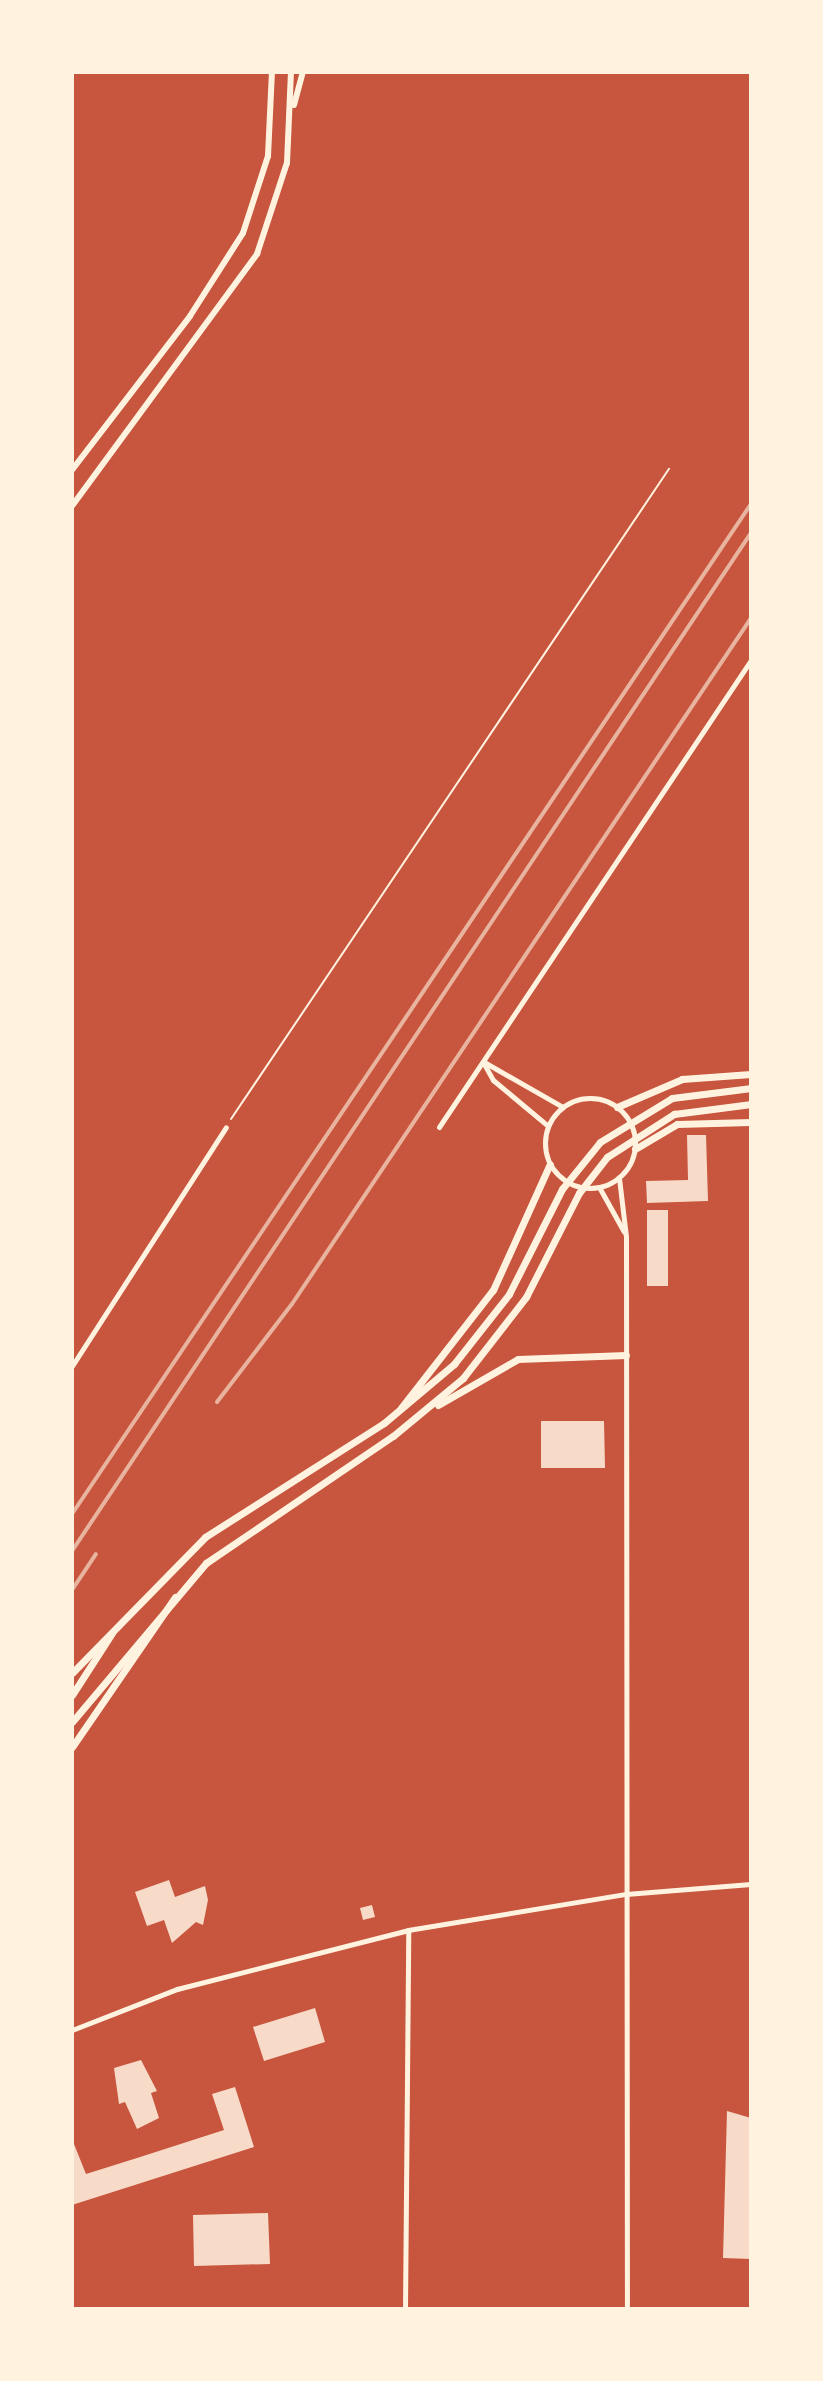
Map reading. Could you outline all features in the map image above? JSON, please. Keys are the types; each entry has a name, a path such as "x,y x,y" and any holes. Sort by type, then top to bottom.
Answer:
{"main road":[{"path":"617,1107 682,1079 751,1074"},
{"path":"72,1673 116,1623 205,1537 399,1413 454,1364 500,1308 559,1197 617,1127 687,1094 751,1088"},
{"path":"432,1407 505,1329 573,1205 616,1149 691,1109 751,1104"},
{"path":"635,1149 677,1124 751,1122"},
{"path":"399,1413 515,1254 550,1164"},
{"path":"72,1722 182,1586 243,1533 432,1407 518,1359 626,1355"},
{"path":"72,1747 182,1586"},
{"path":"72,1695 116,1623"}],"street":[{"path":"72,470 208,290 243,233 268,156 272,72"},
{"path":"291,72 291,128"},
{"path":"72,506 242,279 273,219 303,72"},
{"path":"439,1127 751,660"},
{"path":"483,1062 563,1107"},
{"path":"483,1062 493,1080 548,1126"},
{"path":"619,1178 599,1187 571,1184 550,1164 548,1126 563,1107 584,1098 617,1107 633,1131 635,1149 619,1178 626,1237 627,2309"},
{"path":"72,1366 226,1127"},
{"path":"599,1187 626,1237"},
{"path":"72,2030 177,1989 408,1930 626,1894 751,1884"},
{"path":"405,2309 408,1930"}],"path":[{"path":"226,1127 669,469"}],"building":[{"path":"687,1135 706,1135 708,1201 647,1203 646,1181 688,1180"},
{"path":"647,1210 668,1210 668,1286 647,1286"},
{"path":"541,1421 604,1421 605,1468 541,1468"},
{"path":"169,1880 175,1897 205,1886 208,1900 203,1925 196,1922 172,1943 164,1920 147,1926 135,1892"},
{"path":"372,1905 375,1917 363,1920 360,1908"},
{"path":"315,2008 325,2042 264,2061 253,2027"},
{"path":"141,2060 157,2091 151,2093 159,2118 137,2129 125,2102 119,2104 114,2068"},
{"path":"235,2087 254,2147 72,2205 72,2139 86,2174 137,2158 224,2130 212,2094"},
{"path":"727,2111 751,2118 751,2259 723,2258"},
{"path":"268,2213 270,2264 194,2266 193,2215"}],"railway":[{"path":"72,1514 751,504"},
{"path":"72,1551 751,533"},
{"path":"217,1402 292,1304 751,618"},
{"path":"72,1590 96,1554"}]}
